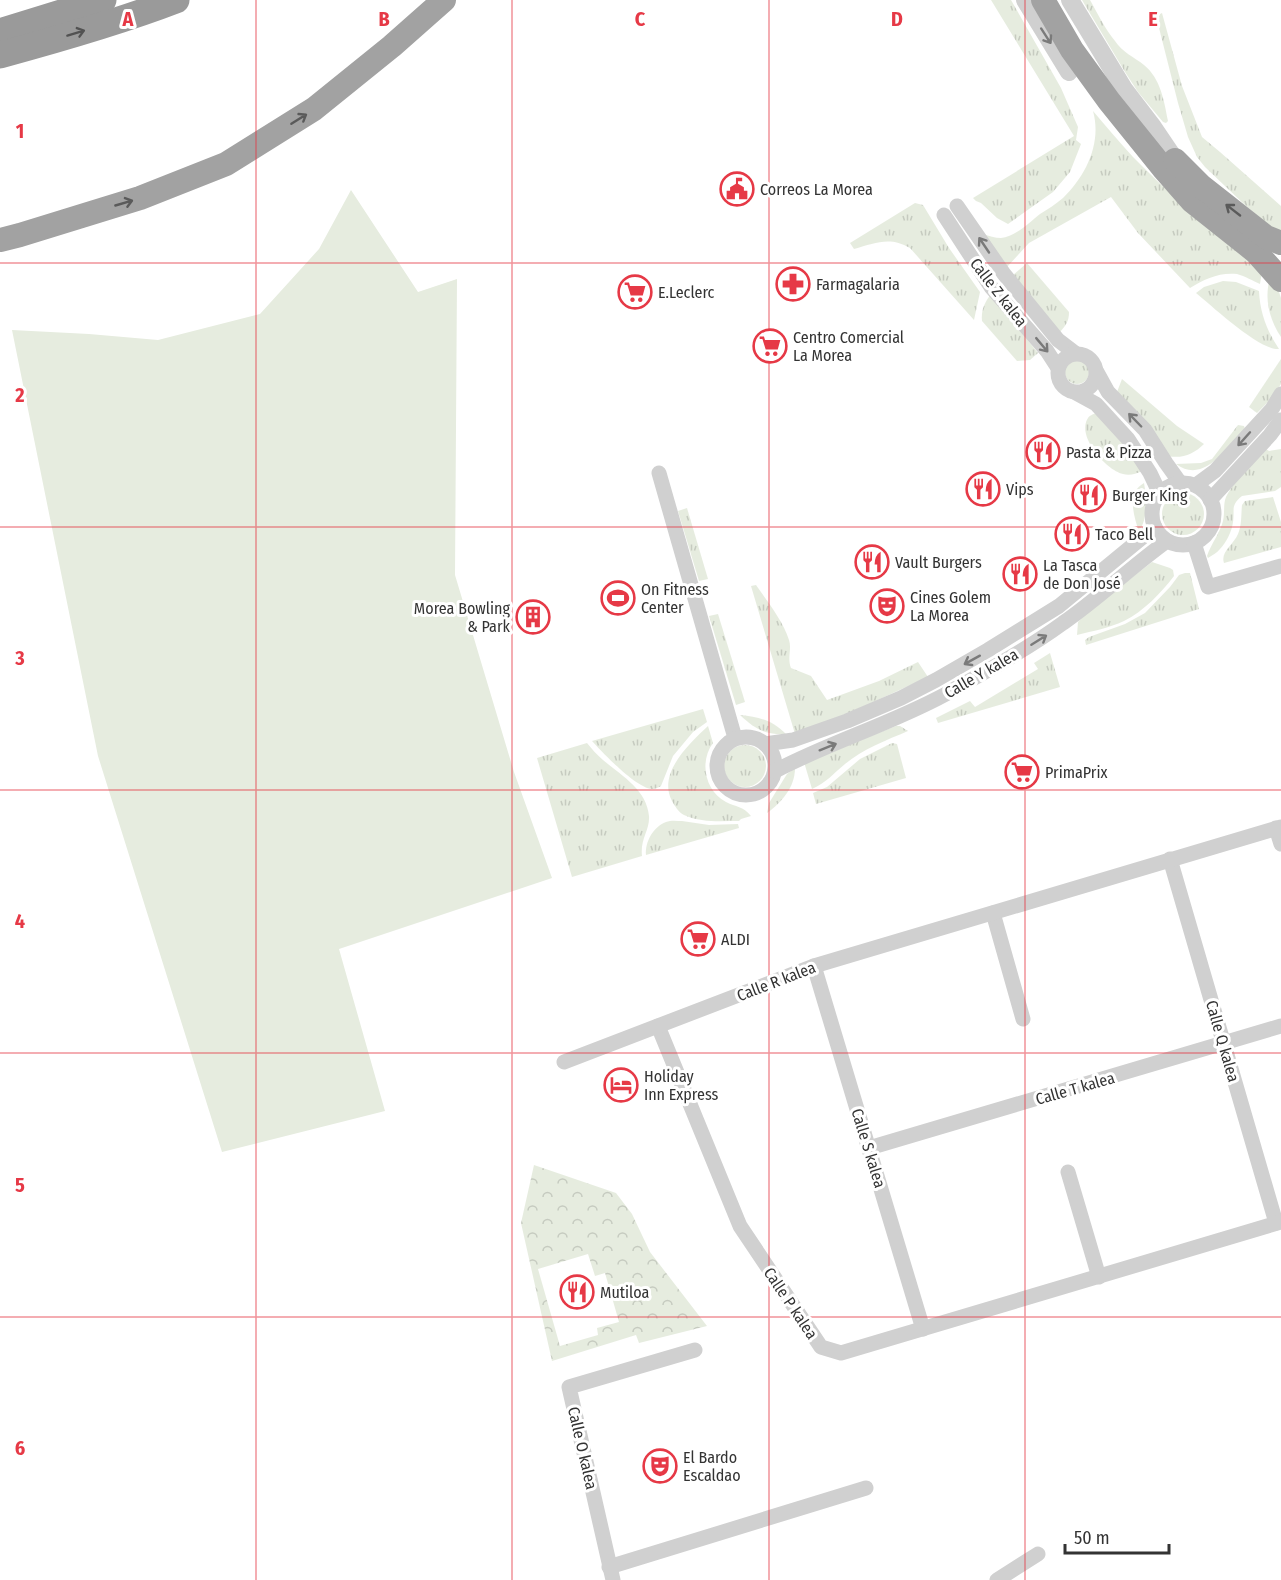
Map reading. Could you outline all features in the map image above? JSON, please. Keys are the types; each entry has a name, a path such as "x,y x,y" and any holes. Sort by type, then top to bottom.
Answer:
{"highway":[{"path":"0,33 103,0"},
{"path":"0,55 177,0"},
{"path":"0,240 141,198 226,164 314,109 392,46 444,0"},
{"path":"1043,0 1072,50 1109,101 1192,201"},
{"path":"1052,0 1080,46 1146,133 1201,186 1266,237 1281,243"},
{"path":"0,64 43,43"},
{"path":"1070,72 1100,112 1158,175 1256,252 1281,280"},
{"path":"0,227 68,220"}],"street":[{"path":"1024,0 1070,72"},
{"path":"1070,0 1124,89 1176,161"},
{"name":"Calle Z kalea","path":"957,206 1018,291 1058,340 1075,353"},
{"name":"Calle Z kalea","path":"944,215 991,287 1047,351 1058,368"},
{"path":"1074,392 1090,388 1096,378 1094,363 1091,359 1075,353 1066,356 1058,368 1059,380 1068,390 1096,404 1128,439 1150,472 1160,494"},
{"path":"1096,372 1108,392 1145,430 1166,463 1189,484 1204,491 1210,500 1214,510 1213,520 1203,538 1194,543 1176,544 1167,541 1155,527 1153,518 1155,501 1160,494 1173,485 1189,484 1215,471 1272,409 1281,394"},
{"path":"1210,500 1281,420"},
{"path":"659,473 735,738"},
{"name":"Calle Y kalea","path":"765,744 793,740 847,721 936,680 998,645 1059,606 1155,527"},
{"name":"Calle Y kalea","path":"775,771 798,759 908,713 997,665 1065,622 1167,541"},
{"path":"1194,543 1208,587 1281,566"},
{"path":"747,736 756,738 765,744 772,752 775,771 769,784 763,790 755,794 742,795 723,784 716,766 718,755 725,745 735,738 747,736"},
{"name":"Calle R kalea","path":"564,1062 814,966 1279,828 1281,844"},
{"name":"Calle Q kalea","path":"1170,859 1279,1223"},
{"path":"993,913 1023,1019"},
{"name":"Calle S kalea","path":"814,966 923,1329"},
{"name":"Calle P kalea","path":"658,1026 740,1226 821,1347 841,1353 1279,1223"},
{"name":"Calle T kalea","path":"869,1148 1281,1026"},
{"path":"1068,1172 1099,1276"},
{"name":"Calle O kalea","path":"695,1350 569,1387 611,1573 866,1488"},
{"path":"998,1580 1038,1554"}],"green space":[{"path":"991,0 1011,0 1061,88 1078,127 1076,140 1081,144 1070,172 1053,192 1008,224 973,198 1074,136"},
{"path":"1082,0 1090,0 1118,45 1150,71 1163,98 1168,121 1166,123 1138,92"},
{"path":"1162,13 1182,86 1202,137 1281,206 1281,235 1246,206 1197,157 1188,137 1178,103 1156,16"},
{"path":"1093,111 1133,157 1164,187 1262,271 1260,284 1237,274 1224,274 1190,288 1138,233 1111,197 1029,243 1007,267 983,234 1001,238 1012,235 1063,198 1079,180 1094,147"},
{"path":"351,190 418,292 457,279 455,575 514,772 552,878 339,949 385,1111 222,1152 98,756 12,330 158,340 260,314 319,249"},
{"path":"915,203 923,205 949,248 980,292 974,320 910,248 889,241 854,249 850,243"},
{"path":"1027,263 1069,312 1067,323 1060,332 1013,275"},
{"path":"1270,278 1281,298 1281,337 1273,323 1269,308"},
{"path":"1223,281 1236,282 1259,291 1265,322 1279,349 1271,348 1249,336 1196,293 1204,287"},
{"path":"991,294 1038,353 1030,360 1017,361 982,321 984,307"},
{"path":"1281,359 1281,384 1257,413 1249,407"},
{"path":"1077,360 1086,363 1089,372 1086,381 1077,384 1068,381 1065,372 1068,363"},
{"path":"1122,379 1177,426 1204,444 1188,455 1168,456 1117,392"},
{"path":"1096,413 1123,444 1142,471 1135,474 1123,474 1101,459 1089,443 1085,425 1089,417"},
{"path":"1238,425 1244,426 1245,429 1223,454 1205,467 1196,470 1186,469 1176,464 1201,463 1212,459"},
{"path":"1266,449 1269,451 1281,449 1281,487 1275,491 1242,496 1238,499 1234,505 1228,537 1219,550 1208,558 1223,521 1229,491"},
{"path":"1144,483 1146,508 1139,532 1133,499 1138,487"},
{"path":"1183,493 1198,499 1204,514 1198,529 1183,535 1168,529 1162,514 1168,499"},
{"path":"1273,497 1281,522 1281,547 1224,563 1224,555 1239,531 1242,505 1245,501"},
{"path":"687,508 708,579 699,581 678,511"},
{"path":"1152,562 1170,568 1174,576 1152,601 1124,621 1077,635 1078,622 1088,611"},
{"path":"1190,573 1199,609 1086,645 1085,640 1089,637 1125,624 1145,613 1179,575"},
{"path":"756,585 786,633 790,643 791,668 811,676 827,700 879,681 918,662 928,677 847,714 795,734 751,586"},
{"path":"718,614 745,702 736,705 709,616"},
{"path":"1050,653 1060,687 938,723 936,718 970,701 975,707 1038,669 1034,663"},
{"path":"703,709 707,722 693,732 673,756 661,786 656,789 645,787 629,777 592,741"},
{"path":"740,715 765,720 776,725 786,734 761,730"},
{"path":"708,726 713,743 706,759 706,776 713,791 719,797 742,808 751,816 739,821 691,818 680,812 672,801 669,780 672,769 685,750"},
{"path":"896,726 908,731 859,754 826,781 812,789 804,762"},
{"path":"587,743 601,758 625,777 644,798 649,821 642,845 642,856 572,877 537,758"},
{"path":"892,743 897,744 906,778 816,804 813,793 827,787 860,759"},
{"path":"745,745 760,751 766,766 760,781 745,787 730,781 724,766 730,751"},
{"path":"795,768 793,782 787,794 767,813 769,803 787,774"},
{"path":"668,821 709,825 738,824 739,828 646,855 648,840 657,827"},
{"path":"534,1165 616,1193 632,1214 650,1252 707,1326 639,1343 636,1335 552,1361 521,1223","holes":["588,1254 595,1276 605,1273 619,1322 597,1328 598,1335 560,1346 538,1269"]}],"place":[{"name":"Correos La Morea","path":"737,189"},
{"name":"Farmagalaria","path":"793,284"},
{"name":"E.Leclerc","path":"635,292"},
{"name":"Centro Comercial La Morea","path":"770,346"},
{"name":"Pasta & Pizza","path":"1043,452"},
{"name":"Vips","path":"983,489"},
{"name":"Burger King","path":"1089,495"},
{"name":"Taco Bell","path":"1072,534"},
{"name":"Vault Burgers","path":"872,562"},
{"name":"La Tasca de Don José","path":"1020,574"},
{"name":"On Fitness Center","path":"618,598"},
{"name":"Cines Golem La Morea","path":"887,606"},
{"name":"Morea Bowling & Park","path":"533,617"},
{"name":"PrimaPrix","path":"1022,772"},
{"name":"ALDI","path":"698,939"},
{"name":"Holiday Inn Express","path":"621,1085"},
{"name":"Mutiloa","path":"577,1292"},
{"name":"El Bardo Escaldao","path":"660,1466"}]}
